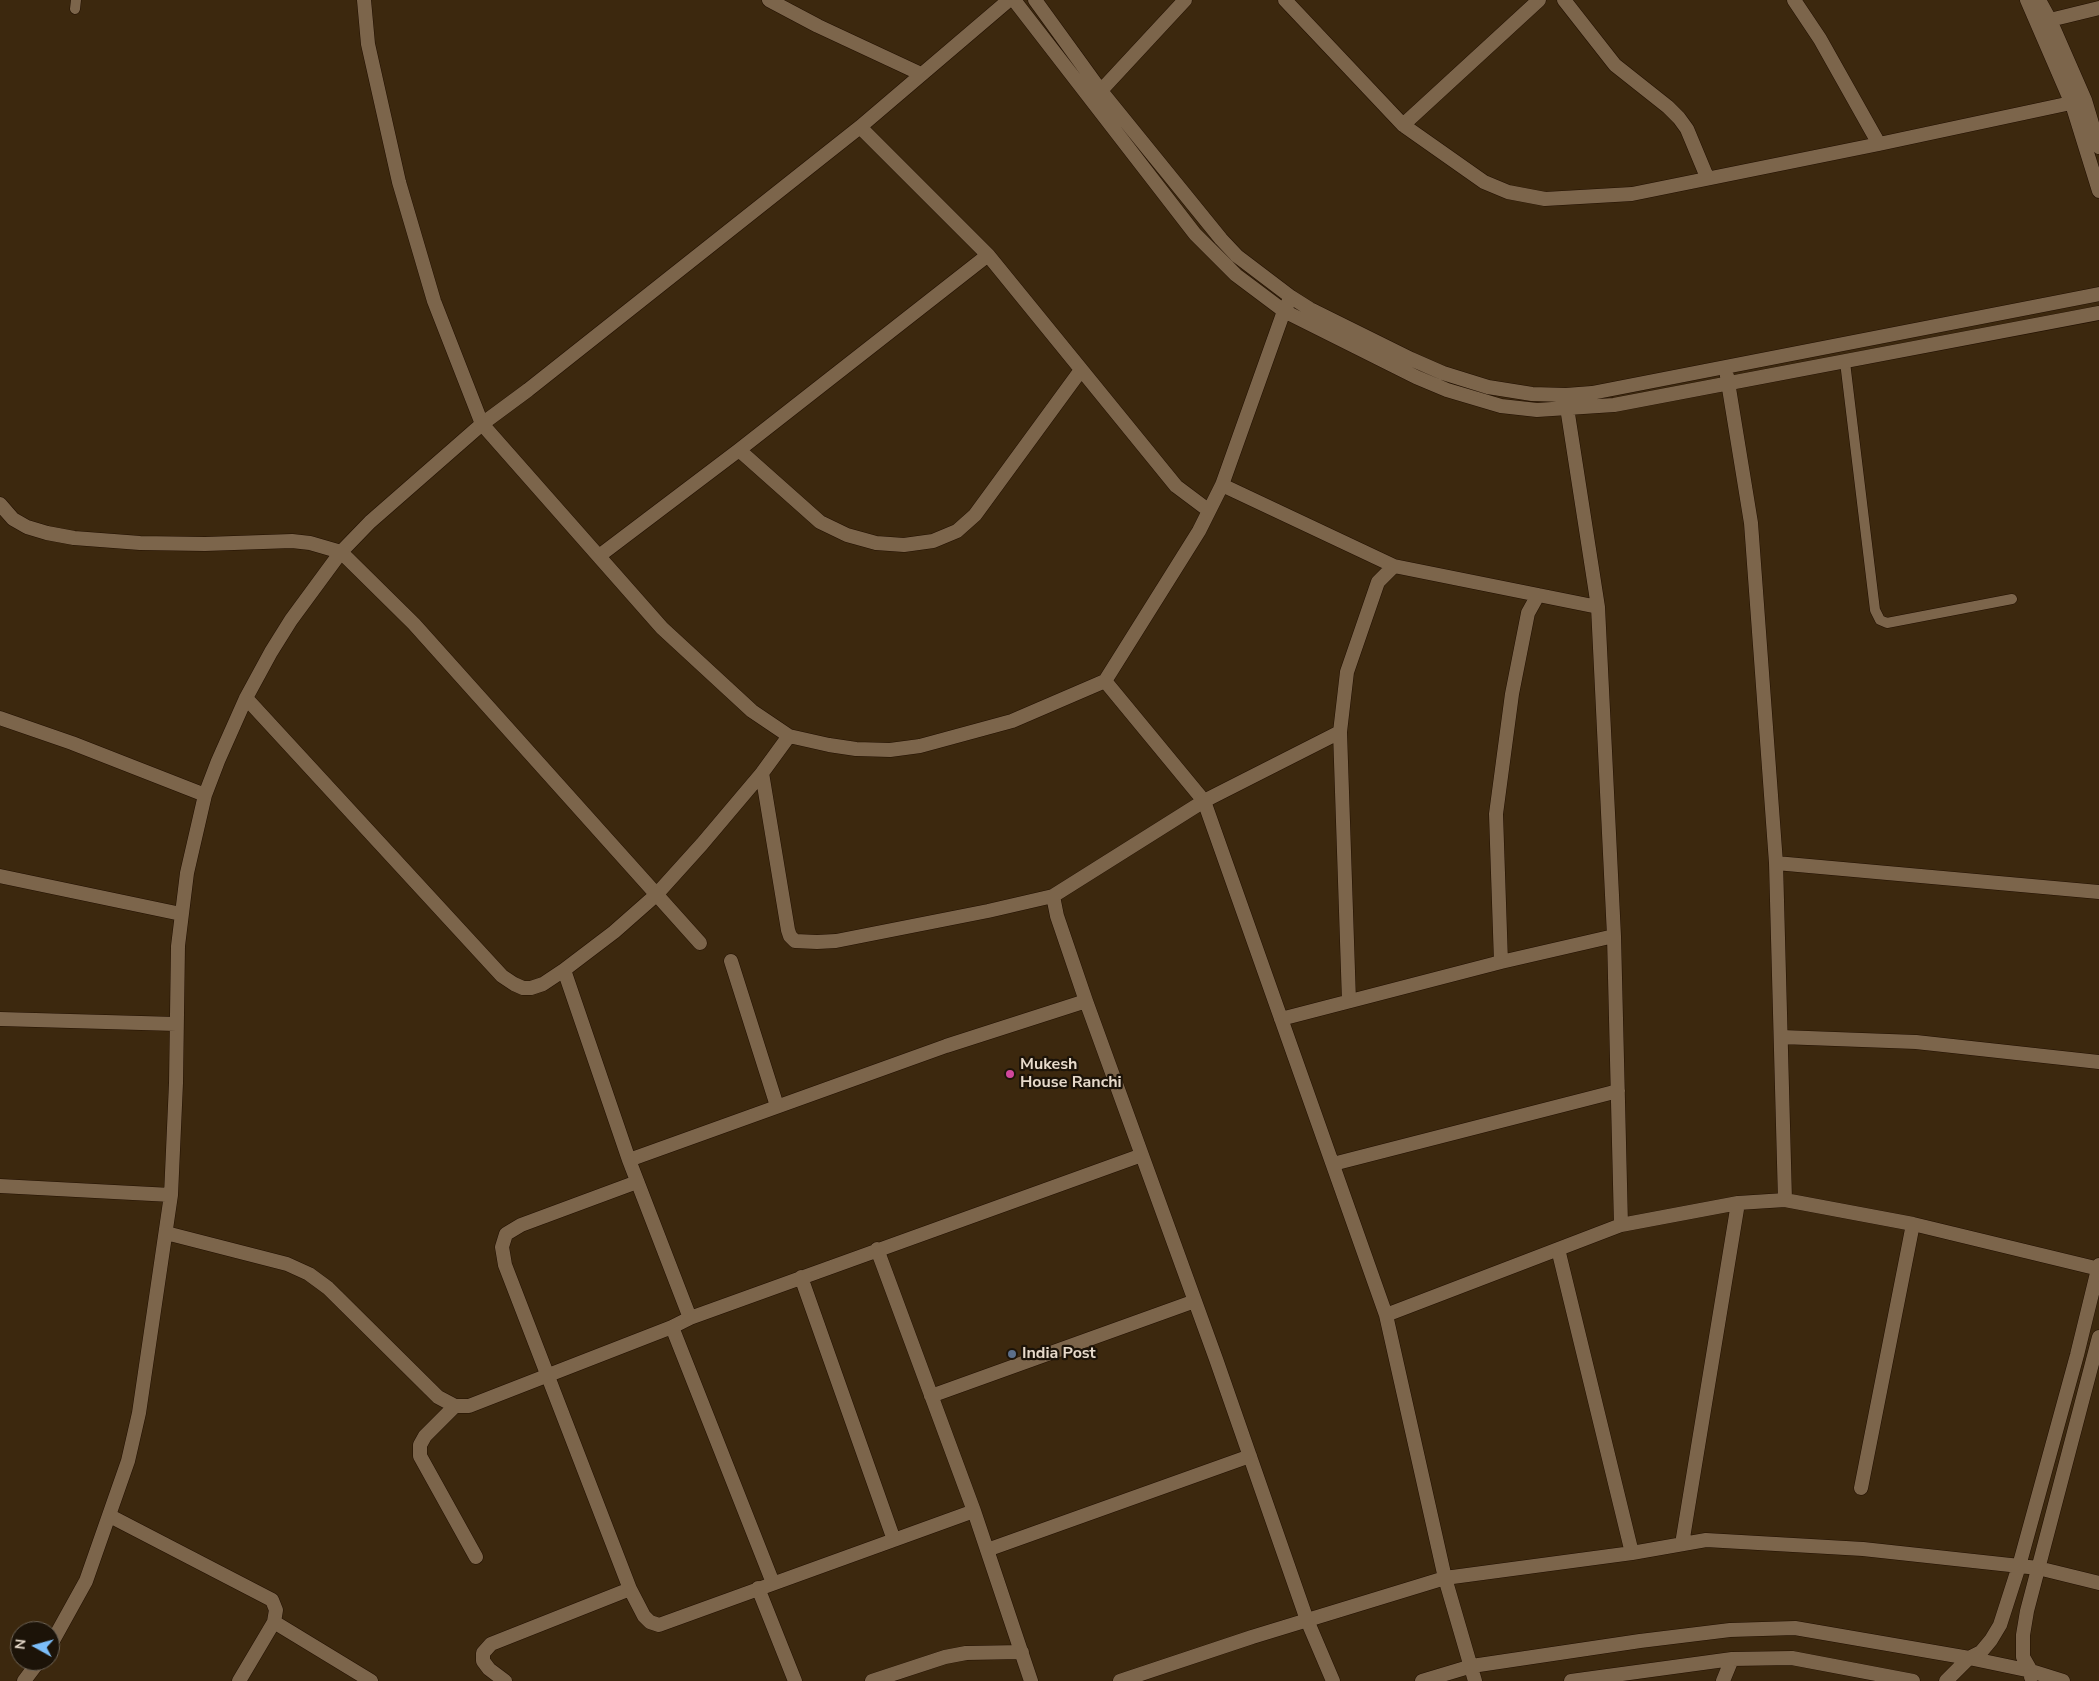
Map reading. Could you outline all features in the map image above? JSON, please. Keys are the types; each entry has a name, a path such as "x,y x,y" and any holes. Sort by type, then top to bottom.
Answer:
{"street":[{"path":"364,0 368,44 398,182 434,301 482,424 662,628 689,655 752,711 789,736 856,749 890,750 920,746 1012,721 1105,682 1199,531 1222,485 1284,311 1291,297"},
{"path":"769,0 834,34 921,74"},
{"path":"60,1628 86,1581 110,1516 128,1461 139,1413 171,1195 176,1083 177,966 181,914 189,864 205,795 218,761 246,698 291,620 341,552 370,522 482,424 528,390 860,127 1009,0"},
{"path":"1014,0 1221,240 1254,270 1310,309 1411,359 1488,387 1566,402 1614,405 2099,313"},
{"path":"1036,0 1096,96 1195,234 1236,275 1284,311 1416,377 1447,390 1501,406 1537,410 1592,393 2099,294"},
{"path":"1096,96 1185,0"},
{"path":"1285,0 1403,125 1484,182 1508,192 1545,199 1632,194 2078,102"},
{"path":"1403,125 1539,0"},
{"path":"1564,0 1615,65 1679,118 1687,129 1707,178"},
{"path":"1794,0 1820,39 1879,144"},
{"path":"2027,0 2099,147"},
{"path":"2039,0 2050,20 2078,102 2099,191"},
{"path":"2050,20 2099,8"},
{"path":"860,127 988,255 1176,486 1208,510"},
{"path":"599,556 739,450 988,255"},
{"path":"1725,368 1751,523 1776,863 1785,1200"},
{"path":"739,450 820,522 847,535 876,542 904,545 933,541 957,531 975,515 1081,370"},
{"path":"1566,402 1598,607 1614,936 1621,1225"},
{"path":"1222,485 1394,566 1598,607"},
{"path":"0,504 13,519 27,527 74,538 205,544 292,541 318,544 341,552 427,639 700,942"},
{"path":"1349,1001 1340,732 1347,672 1378,582 1394,566"},
{"path":"1501,962 1496,814 1512,694 1528,613 1538,595"},
{"path":"1105,682 1204,801 1386,1315 1446,1578 1475,1681"},
{"path":"246,698 502,976 514,984 531,988 543,984 564,970 614,932 656,895 762,773 789,736"},
{"path":"0,718 72,742 205,795"},
{"path":"762,773 788,930 790,936 795,941 817,942 988,911 1053,896 1204,801 1340,732"},
{"path":"1776,863 2099,892"},
{"path":"0,876 181,914"},
{"path":"1053,896 1057,916 1086,1001 1195,1301 1307,1620 1333,1681"},
{"path":"1281,1019 1501,962 1614,936"},
{"path":"731,961 777,1106"},
{"path":"564,970 629,1160 690,1318"},
{"path":"629,1160 946,1046 1086,1001"},
{"path":"0,1019 176,1024"},
{"path":"1781,1037 1916,1042 2099,1062"},
{"path":"1333,1164 1618,1091"},
{"path":"166,1233 287,1264 309,1274 328,1288 438,1397 455,1406 469,1406 672,1327 690,1318 1142,1155"},
{"path":"637,1182 521,1225 506,1234 502,1247 505,1265 546,1375 630,1589 644,1616 650,1622 659,1625 974,1511"},
{"path":"0,1186 171,1195"},
{"path":"1386,1315 1621,1225 1738,1203 1785,1200 1913,1224 2099,1268 2019,1566 2000,1625 1981,1652 1969,1658 1946,1681"},
{"path":"1682,1544 1738,1203"},
{"path":"1861,1488 1913,1224"},
{"path":"877,1249 974,1511 1032,1681"},
{"path":"1558,1249 1632,1553"},
{"path":"801,1277 894,1540"},
{"path":"931,1396 1195,1301"},
{"path":"672,1327 773,1583"},
{"path":"2031,1676 2023,1657 2023,1635 2027,1611 2096,1361 2099,1337"},
{"path":"455,1406 425,1436 420,1445 420,1456 476,1557"},
{"path":"987,1550 1250,1456"},
{"path":"110,1516 272,1600 276,1610 274,1622 239,1681"},
{"path":"1120,1681 1307,1620 1446,1578 1632,1553 1706,1540 1863,1549 2038,1568 2099,1583"},
{"path":"758,1588 795,1681"},
{"path":"505,1681 489,1670 483,1661 483,1653 491,1644 630,1589"},
{"path":"274,1622 371,1681"},
{"path":"1422,1681 1472,1666 1721,1631 1795,1628 1969,1658 2031,1676 2063,1681"},
{"path":"872,1681 945,1657 966,1653 1022,1652"},
{"path":"1571,1681 1732,1660 1792,1658 1913,1681"},
{"path":"1723,1681 1732,1660"}],"lane":[{"path":"1845,362 1875,610 1880,620 1886,623 2012,599"}],"place":[{"name":"Mukesh House Ranchi","path":"1010,1074"},
{"name":"India Post","path":"1012,1354"}]}
